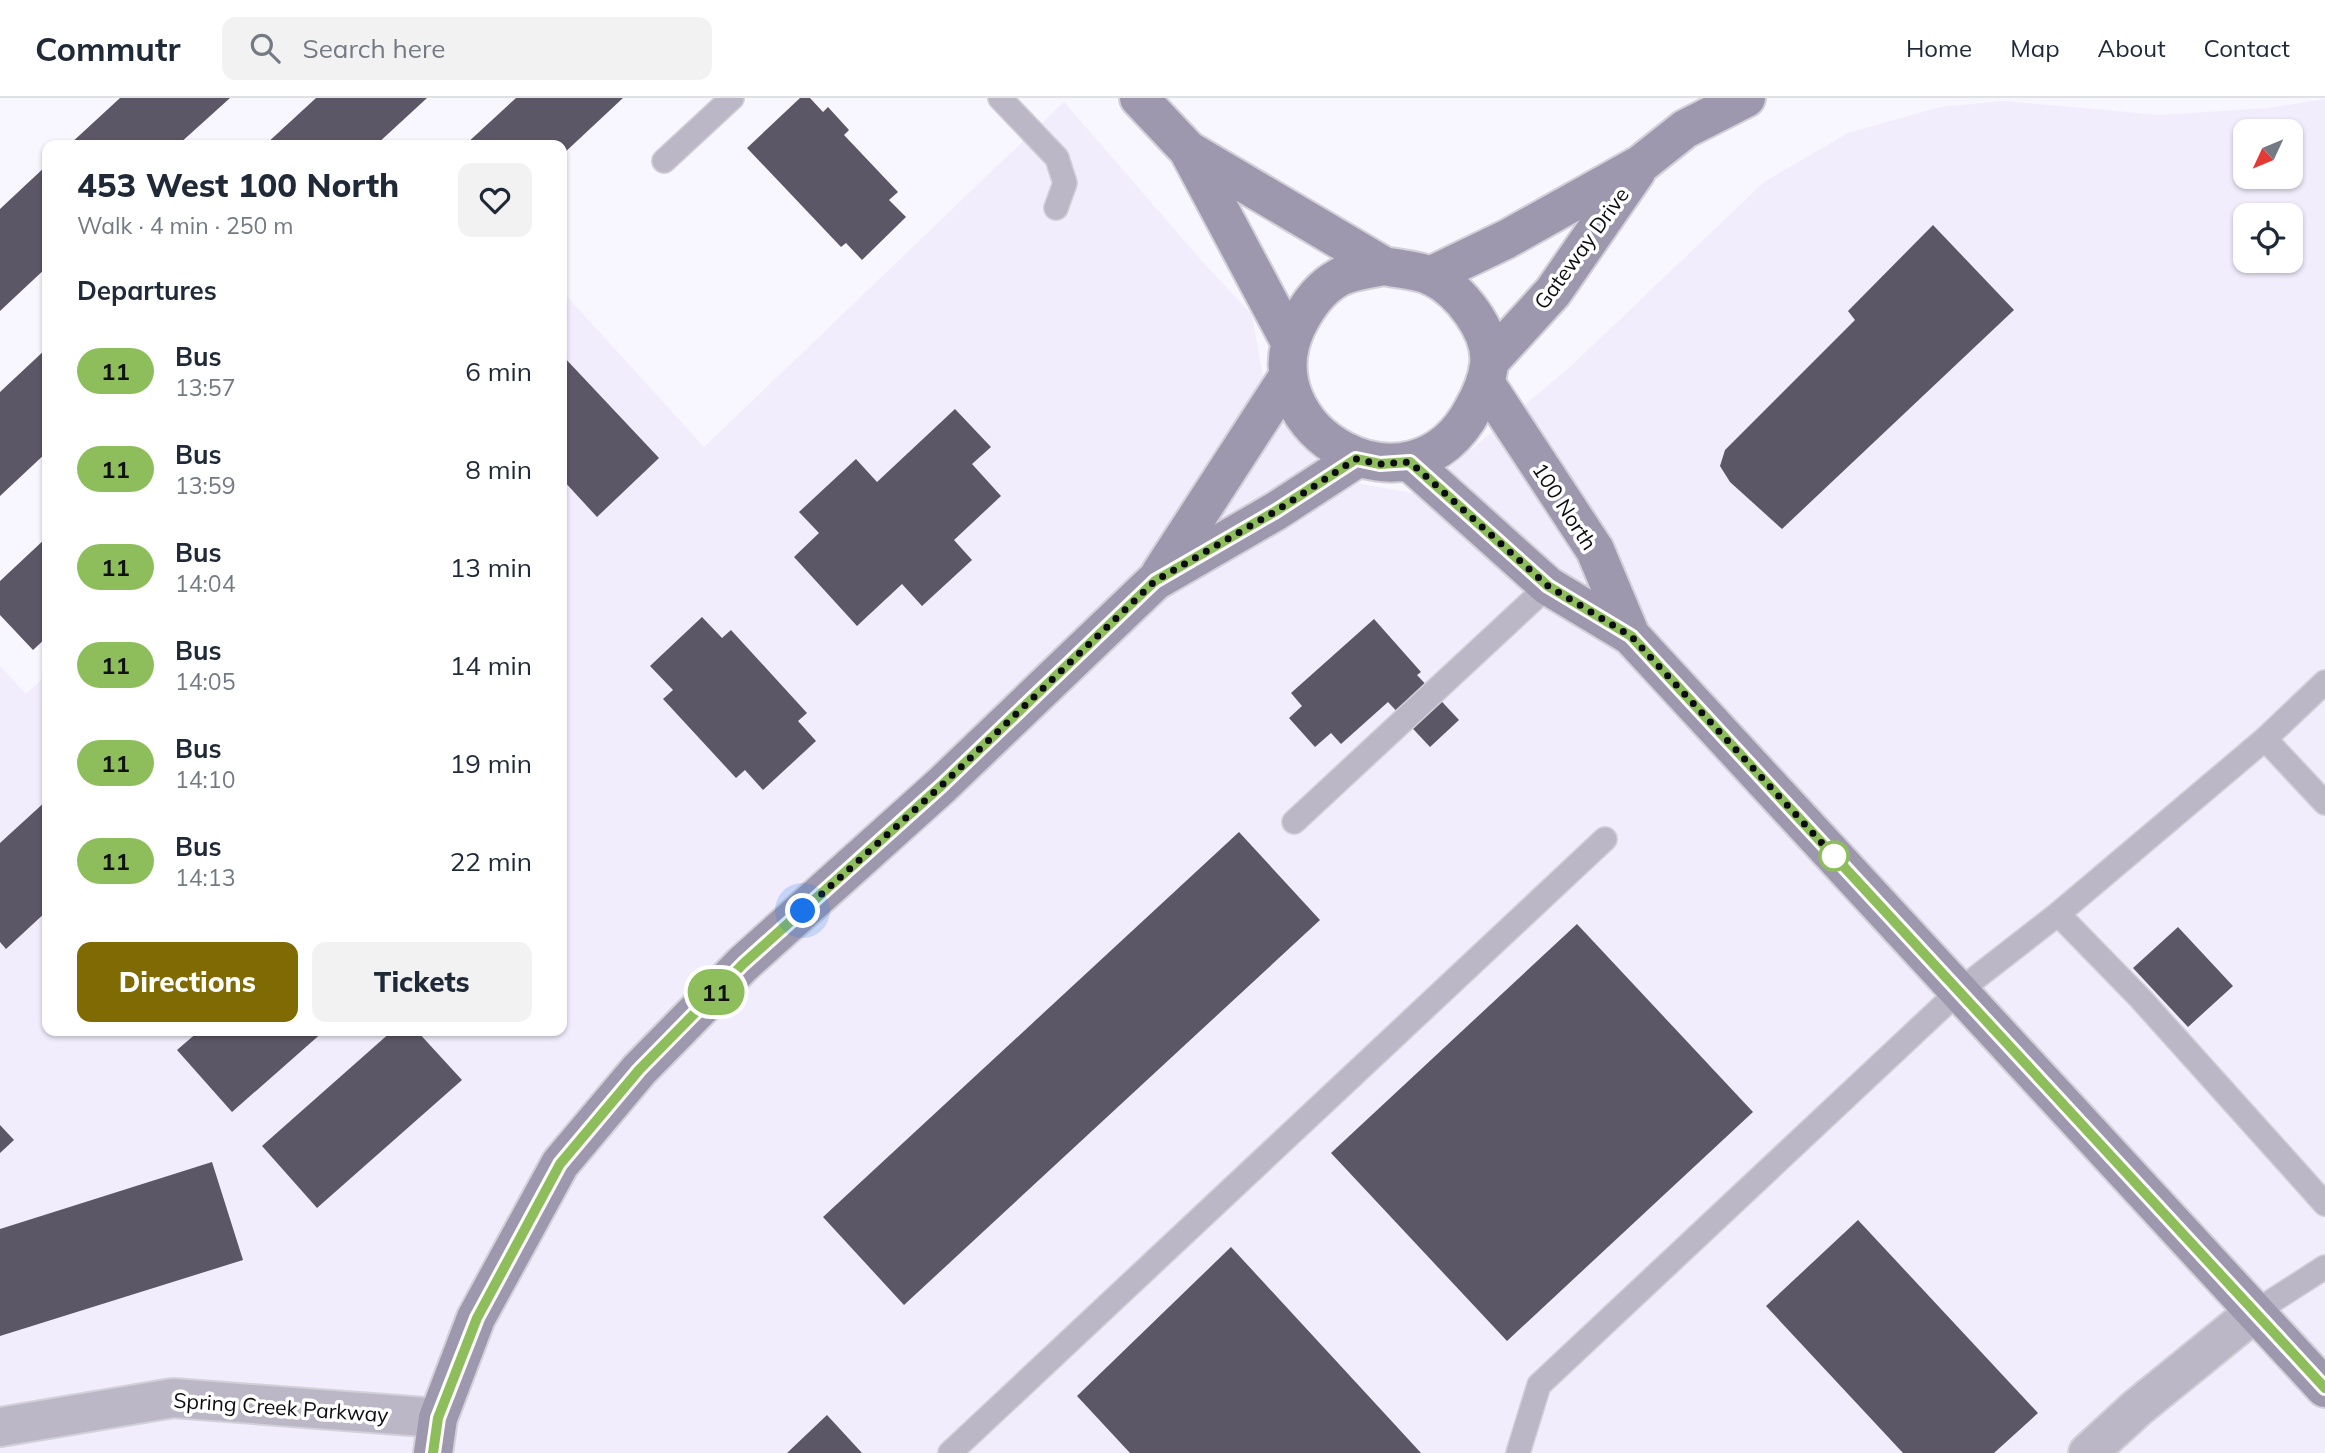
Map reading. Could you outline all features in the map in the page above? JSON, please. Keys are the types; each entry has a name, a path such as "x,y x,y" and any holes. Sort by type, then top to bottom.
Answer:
{"main road":[{"path":"1139,98 1188,150 1384,266 1430,276 1458,296 1480,325 1488,373 1465,423 1438,449 1410,462 1380,464 1356,459 1324,437 1300,411 1289,360 1188,150"},
{"name":"Gateway Drive","path":"1430,276 1507,239 1641,164 1685,129 1746,98"},
{"name":"Gateway Drive","path":"1488,373 1553,292 1641,164"},
{"path":"1155,581 1289,360 1306,307 1338,277 1384,266"},
{"name":"100 North","path":"1488,373 1595,550 1631,636"},
{"path":"436,1436 477,1318 560,1164 639,1070 743,964 941,786 1155,581 1276,511 1356,459"},
{"name":"100 North","path":"1410,462 1548,586 1631,636 2325,1388"}],"street":[{"path":"2088,1453 2137,1408 2255,1312"},
{"name":"Spring Creek Parkway","path":"0,1427 173,1398 436,1436"}],"lane":[{"path":"664,161 732,98"},
{"path":"1000,98 1057,158 1065,183 1056,208"},
{"path":"1294,822 1548,586"},
{"path":"1518,1453 1539,1385 1959,991 2058,914 2265,739 2325,682"},
{"path":"2265,739 2325,803"},
{"path":"950,1453 1605,839"},
{"path":"2058,914 2140,998 2325,1204"},
{"path":"2255,1312 2325,1267"}],"shaded area":[{"path":"2325,99 2325,1453 0,1453 0,666 26,694 42,680 42,1036 567,1036 567,296 704,447 1064,102 1252,315 1265,388 1361,484 1418,494 1570,367 1764,182 1848,133 1940,107 2003,101 2161,115 2269,108"}],"building":[{"path":"120,98 230,98 184,140 74,140"},
{"path":"316,98 427,98 381,140 270,140"},
{"path":"516,98 623,98 567,150 567,140 470,140"},
{"path":"800,98 810,98 823,112 828,107 849,130 844,135 898,192 889,200 906,217 862,260 846,243 841,247 747,148"},
{"path":"42,170 42,272 0,311 0,209"},
{"path":"1933,225 2014,310 1782,529 1730,482 1720,466 1725,450 1855,320 1848,311"},
{"path":"42,353 42,457 0,496 0,392"},
{"path":"567,360 659,458 597,517 567,484"},
{"path":"955,409 991,447 972,464 1001,496 954,540 972,560 922,606 902,584 857,626 794,557 819,533 799,512 856,459 877,482"},
{"path":"42,542 42,642 33,650 0,615 0,581"},
{"path":"702,617 722,638 731,630 807,713 798,721 816,741 763,790 745,770 736,778 663,699 673,690 650,666"},
{"path":"1374,619 1421,672 1417,675 1459,720 1430,747 1388,702 1341,744 1331,733 1315,747 1289,718 1302,706 1291,693"},
{"path":"42,805 42,916 6,949 0,942 0,843"},
{"path":"1239,832 1320,920 904,1305 823,1217"},
{"path":"1577,924 1753,1112 1507,1341 1331,1153"},
{"path":"2178,927 2233,986 2188,1027 2133,968"},
{"path":"193,1036 318,1036 232,1112 177,1050"},
{"path":"386,1036 422,1036 462,1080 317,1208 262,1146"},
{"path":"0,1125 14,1140 0,1153"},
{"path":"212,1162 243,1260 0,1336 0,1229"},
{"path":"1858,1220 2038,1413 1994,1453 1903,1453 1766,1306"},
{"path":"1231,1247 1421,1453 1130,1453 1077,1396"},
{"path":"827,1415 862,1453 787,1453"}],"bus line":[{"name":"11","path":"433,1453 438,1418 477,1318 560,1164 639,1070 743,964 941,786 1155,581 1276,511 1356,459 1380,464 1410,462 1548,586 1631,636 2325,1388"}],"route":[{"path":"803,911 941,786 1155,581 1276,511 1356,459 1380,464 1410,462 1548,586 1631,636 1834,856"}]}
